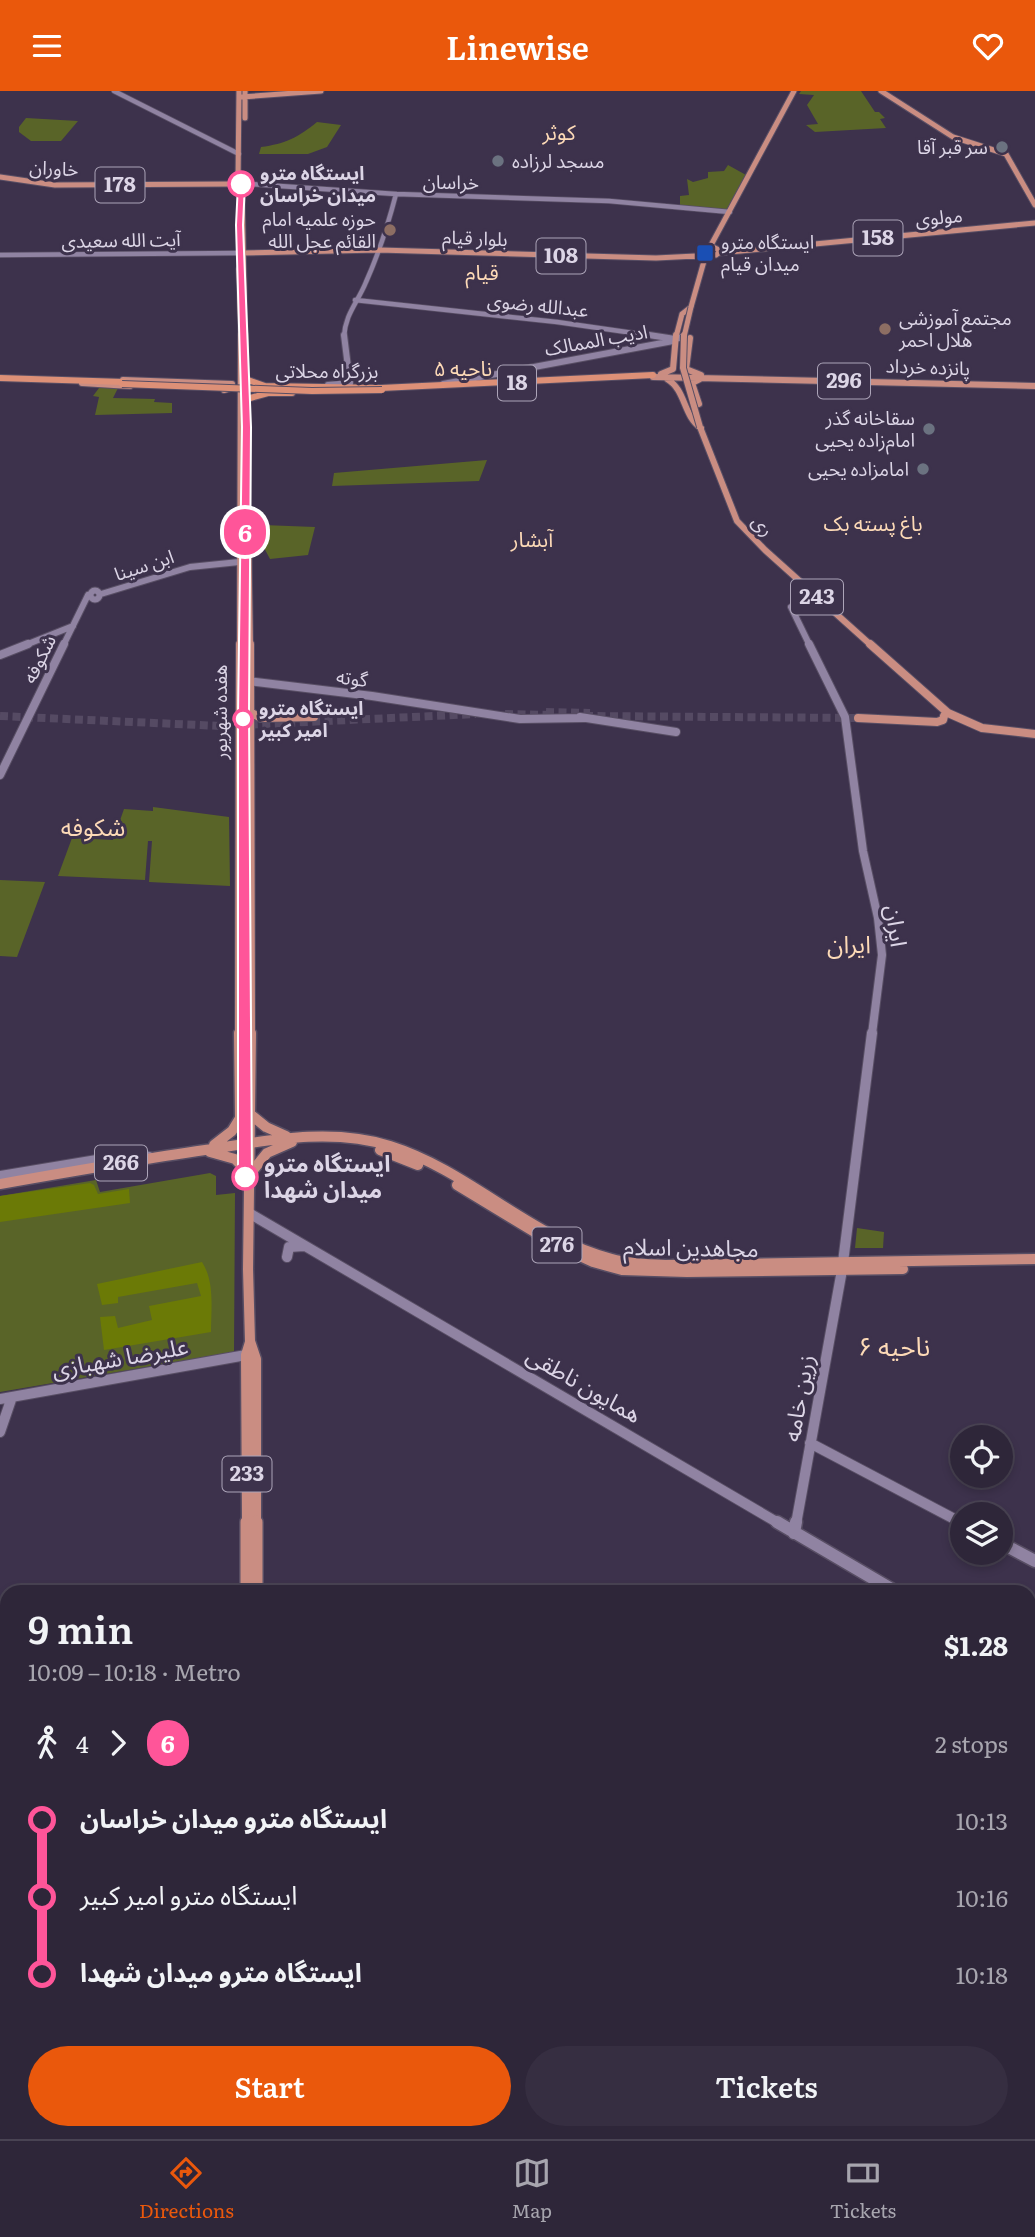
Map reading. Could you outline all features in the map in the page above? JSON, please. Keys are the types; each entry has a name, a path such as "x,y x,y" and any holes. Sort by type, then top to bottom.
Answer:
{"highway":[{"name":"بزرگراه محلاتی","path":"382,389 653,376"},
{"name":"بزرگراه محلاتی","path":"0,379 312,391 406,389 587,378"},
{"path":"248,380 265,386"},
{"path":"270,393 258,390 259,387 382,389"},
{"path":"245,398 270,393 358,393 406,389"}],"main road":[{"path":"114,91 240,153"},
{"path":"245,97 301,91"},
{"path":"238,95 245,97 321,91"},
{"path":"704,252 710,247 730,212 794,91"},
{"path":"881,91 953,137 1006,154 1035,205"},
{"name":"هفده شهریور","path":"238,95 242,184"},
{"name":"هفده شهریور","path":"199,1150 222,1141 239,1124 240,1118 239,563 245,398 248,380 242,253 245,97"},
{"name":"خاوران","path":"0,177 55,185 242,184"},
{"name":"خراسان","path":"242,184 285,184 396,194 558,198 730,212"},
{"path":"315,387 350,383 345,322 390,225 396,194"},
{"name":"مولوی","path":"704,252 735,252 1035,223"},
{"path":"714,239 724,249 735,252"},
{"name":"بلوار قیام","path":"242,242 259,249 379,249 600,255 680,255 704,252"},
{"path":"710,247 720,249 720,253"},
{"name":"بلوار قیام","path":"242,253 379,249"},
{"name":"ری","path":"704,252 681,343 683,376 737,521 765,550 944,713 982,728 1035,734"},
{"name":"هفده شهریور","path":"242,253 239,281 250,562 249,1213 256,1585"},
{"name":"آیت الله سعیدی","path":"0,255 242,253"},
{"path":"680,255 703,264"},
{"name":"عبدالله رضوی","path":"355,300 557,322 675,340"},
{"path":"673,369 675,340 683,311 691,307"},
{"path":"675,340 690,338 686,369"},
{"name":"ادیب الممالک","path":"441,385 675,340"},
{"path":"673,369 681,372 686,369"},
{"path":"653,376 673,369"},
{"path":"686,369 704,377"},
{"path":"653,376 677,385 692,422 700,427"},
{"name":"پانزده خرداد","path":"653,376 1035,385"},
{"path":"699,404 692,383 704,377"},
{"path":"84,382 223,390 245,398"},
{"path":"239,563 250,562"},
{"name":"ابن سینا","path":"88,595 96,591 101,594 198,566 239,563"},
{"name":"شکوفه","path":"0,775 88,595"},
{"name":"ایران","path":"791,607 845,716 863,852 881,932 882,963 843,1266"},
{"path":"0,655 73,626"},
{"name":"گوته","path":"248,681 453,708 462,712 584,718 676,732"},
{"path":"248,711 261,718 314,717"},
{"path":"857,717 937,722 943,720 944,713"},
{"path":"238,890 251,890"},
{"path":"250,1114 274,1132 292,1140"},
{"path":"199,1150 292,1140"},
{"path":"199,1150 235,1159 250,1174 260,1159 271,1150 292,1140"},
{"name":"مجاهدین اسلام","path":"292,1140 322,1140 372,1149 411,1162 464,1189 556,1245 610,1267 659,1272 1035,1259"},
{"name":"266","path":"0,1186 199,1150"},
{"name":"266","path":"0,1176 133,1154 154,1157"},
{"name":"همایون ناطقی","path":"249,1213 884,1585"},
{"path":"287,1257 289,1247 306,1247"},
{"name":"مجاهدین اسلام","path":"843,1266 1035,1265"},
{"name":"زرین خامه","path":"794,1533 843,1266"},
{"name":"هفده شهریور","path":"247,1585 251,1354"},
{"name":"علیرضا شهبازی","path":"0,1399 251,1354"},
{"path":"0,1432 12,1397"},
{"path":"810,1443 950,1517"},
{"path":"1013,1549 1035,1561"}],"green space":[{"path":"801,91 861,91 875,112 885,118 880,119 886,128 815,132 806,125 818,124 807,105 814,95 799,94"},
{"path":"26,118 78,121 61,141 31,141 19,132 19,127"},
{"path":"317,122 341,125 327,147 308,154 259,154 261,147 291,139"},
{"path":"728,165 746,175 728,210 680,206 680,196 689,195 687,179 693,182 708,178 708,172 724,171"},
{"path":"99,388 118,388 113,398 155,399 154,402 172,403 172,413 95,415 99,397 93,396"},
{"path":"487,460 479,481 332,486 334,473"},
{"path":"263,525 315,527 308,555 270,559 262,544"},
{"path":"153,807 229,817 230,886 149,882 152,841 148,841 145,880 58,876 72,838 113,840 124,809 153,811"},
{"path":"0,880 45,882 17,957 0,956"},
{"path":"210,1173 216,1176 216,1195 235,1193 234,1352 0,1392 0,1196 96,1180 100,1192"},
{"path":"90,1183 98,1194 129,1189 130,1203 0,1222 0,1196"},
{"path":"857,1228 884,1232 883,1248 855,1248"},
{"path":"202,1262 211,1287 211,1332 104,1350 100,1317 115,1316 118,1328 152,1320 149,1306 201,1296 197,1283 118,1297 118,1303 102,1305 97,1284"}],"tunnel":[{"path":"546,712 590,713"},
{"path":"0,716 221,726 476,714"},
{"path":"505,714 553,715"},
{"path":"585,716 858,718"}],"metro line":[{"name":"6","path":"241,184 239,225 246,427 243,713 247,1145 245,1177"}],"place":[{"name":"سر قبر آقا","path":"1002,147"},
{"name":"مسجد لرزاده","path":"498,161"},
{"name":"ایستگاه مترو میدان خراسان","path":"241,184"},
{"name":"حوزه علمیه امام القائم عجل الله","path":"390,230"},
{"name":"ایستگاه مترو میدان قیام","path":"705,253"},
{"name":"مجتمع آموزشی هلال احمر","path":"885,329"},
{"name":"سقاخانه گذر امام‌زاده یحیی","path":"929,429"},
{"name":"امامزاده یحیی","path":"923,469"},
{"name":"ایستگاه مترو امیر کبیر","path":"243,719"},
{"name":"ایستگاه مترو میدان شهدا","path":"245,1177"}],"district":[{"name":"کوثر","path":"559,133"},
{"name":"قیام","path":"482,273"},
{"name":"ناحیه ۵","path":"463,369"},
{"name":"باغ پسته بک","path":"873,524"},
{"name":"آبشار","path":"532,540"},
{"name":"شکوفه","path":"93,828"},
{"name":"ایران","path":"849,945"},
{"name":"ناحیه ۶","path":"894,1347"}]}
